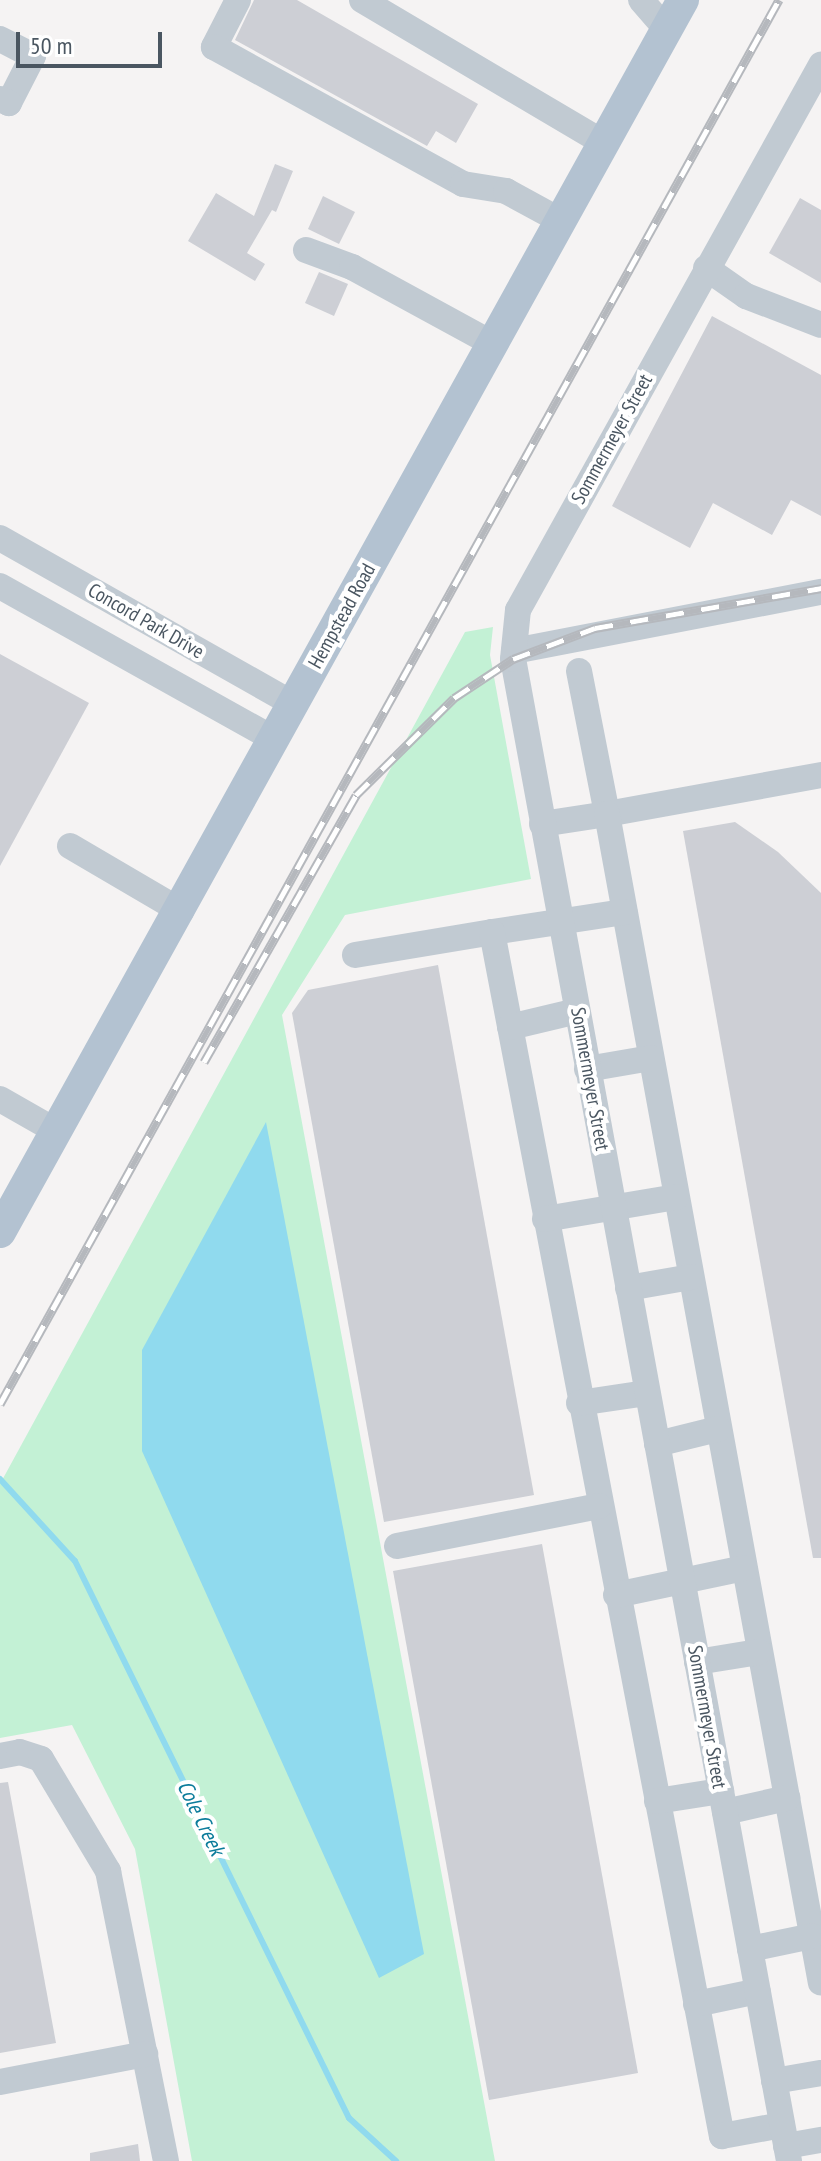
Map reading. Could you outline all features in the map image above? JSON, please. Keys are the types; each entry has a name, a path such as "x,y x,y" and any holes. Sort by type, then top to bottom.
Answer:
{"main road":[{"name":"Hempstead Road","path":"0,1232 181,911 683,0"}],"street":[{"path":"238,0 214,47 463,184 506,191 561,221"},
{"path":"362,0 604,143"},
{"path":"641,0 666,29"},
{"path":"0,39 33,56 9,103 0,99"},
{"name":"Sommermeyer Street","path":"786,2144 542,824 514,651 518,610 821,65"},
{"path":"306,250 352,267 493,344"},
{"path":"706,268 746,296 821,325"},
{"name":"Concord Park Drive","path":"0,538 293,704"},
{"name":"Concord Park Drive","path":"0,586 274,739"},
{"path":"514,651 821,592"},
{"path":"579,671 821,1983"},
{"path":"542,824 821,775"},
{"path":"70,846 181,911"},
{"path":"355,955 624,912"},
{"path":"492,932 579,1403 722,2136 786,2144 821,2140"},
{"path":"510,1027 577,1011"},
{"path":"587,1069 651,1058"},
{"path":"0,1099 56,1131"},
{"path":"545,1219 676,1197"},
{"path":"628,1288 691,1277"},
{"path":"579,1403 647,1393"},
{"path":"657,1444 718,1429"},
{"path":"397,1546 599,1506"},
{"path":"616,1595 744,1568"},
{"path":"697,1662 759,1652"},
{"path":"0,1756 20,1752 41,1759 108,1871 166,2161"},
{"path":"657,1801 787,1798"},
{"path":"750,1949 812,1936"},
{"path":"696,2004 758,1991"},
{"path":"0,2082 145,2054"},
{"path":"774,2081 821,2073"}],"green space":[{"path":"493,627 490,655 531,879 345,915 282,1015 495,2161 192,2161 135,1849 72,1725 0,1738 0,1484 465,632"}],"water":[{"path":"266,1122 424,1954 379,1978 142,1451 142,1350"}],"building":[{"path":"254,0 297,0 478,104 456,143 436,131 427,146 235,40"},
{"path":"275,164 293,171 276,212 272,210 247,253 265,264 255,281 188,241 216,193 254,216"},
{"path":"323,196 355,212 339,244 308,229"},
{"path":"800,198 821,210 821,283 769,253"},
{"path":"319,272 348,284 334,316 305,303"},
{"path":"712,316 821,375 821,516 791,500 772,535 713,503 690,548 612,506"},
{"path":"0,654 89,703 0,866"},
{"path":"735,822 778,852 821,893 821,1558 813,1558 683,831"},
{"path":"438,965 534,1495 384,1522 292,1013 308,990"},
{"path":"542,1544 638,2073 489,2100 393,1571"},
{"path":"8,1782 56,2043 0,2053 0,1783"},
{"path":"138,2144 140,2161 90,2161 90,2153"}],"waterway":[{"name":"Cole Creek","path":"0,1479 75,1561 349,2118 396,2161"}],"railway":[{"path":"0,1404 779,0"},
{"path":"204,1062 356,795 454,698 513,659 595,628 821,588"}]}
